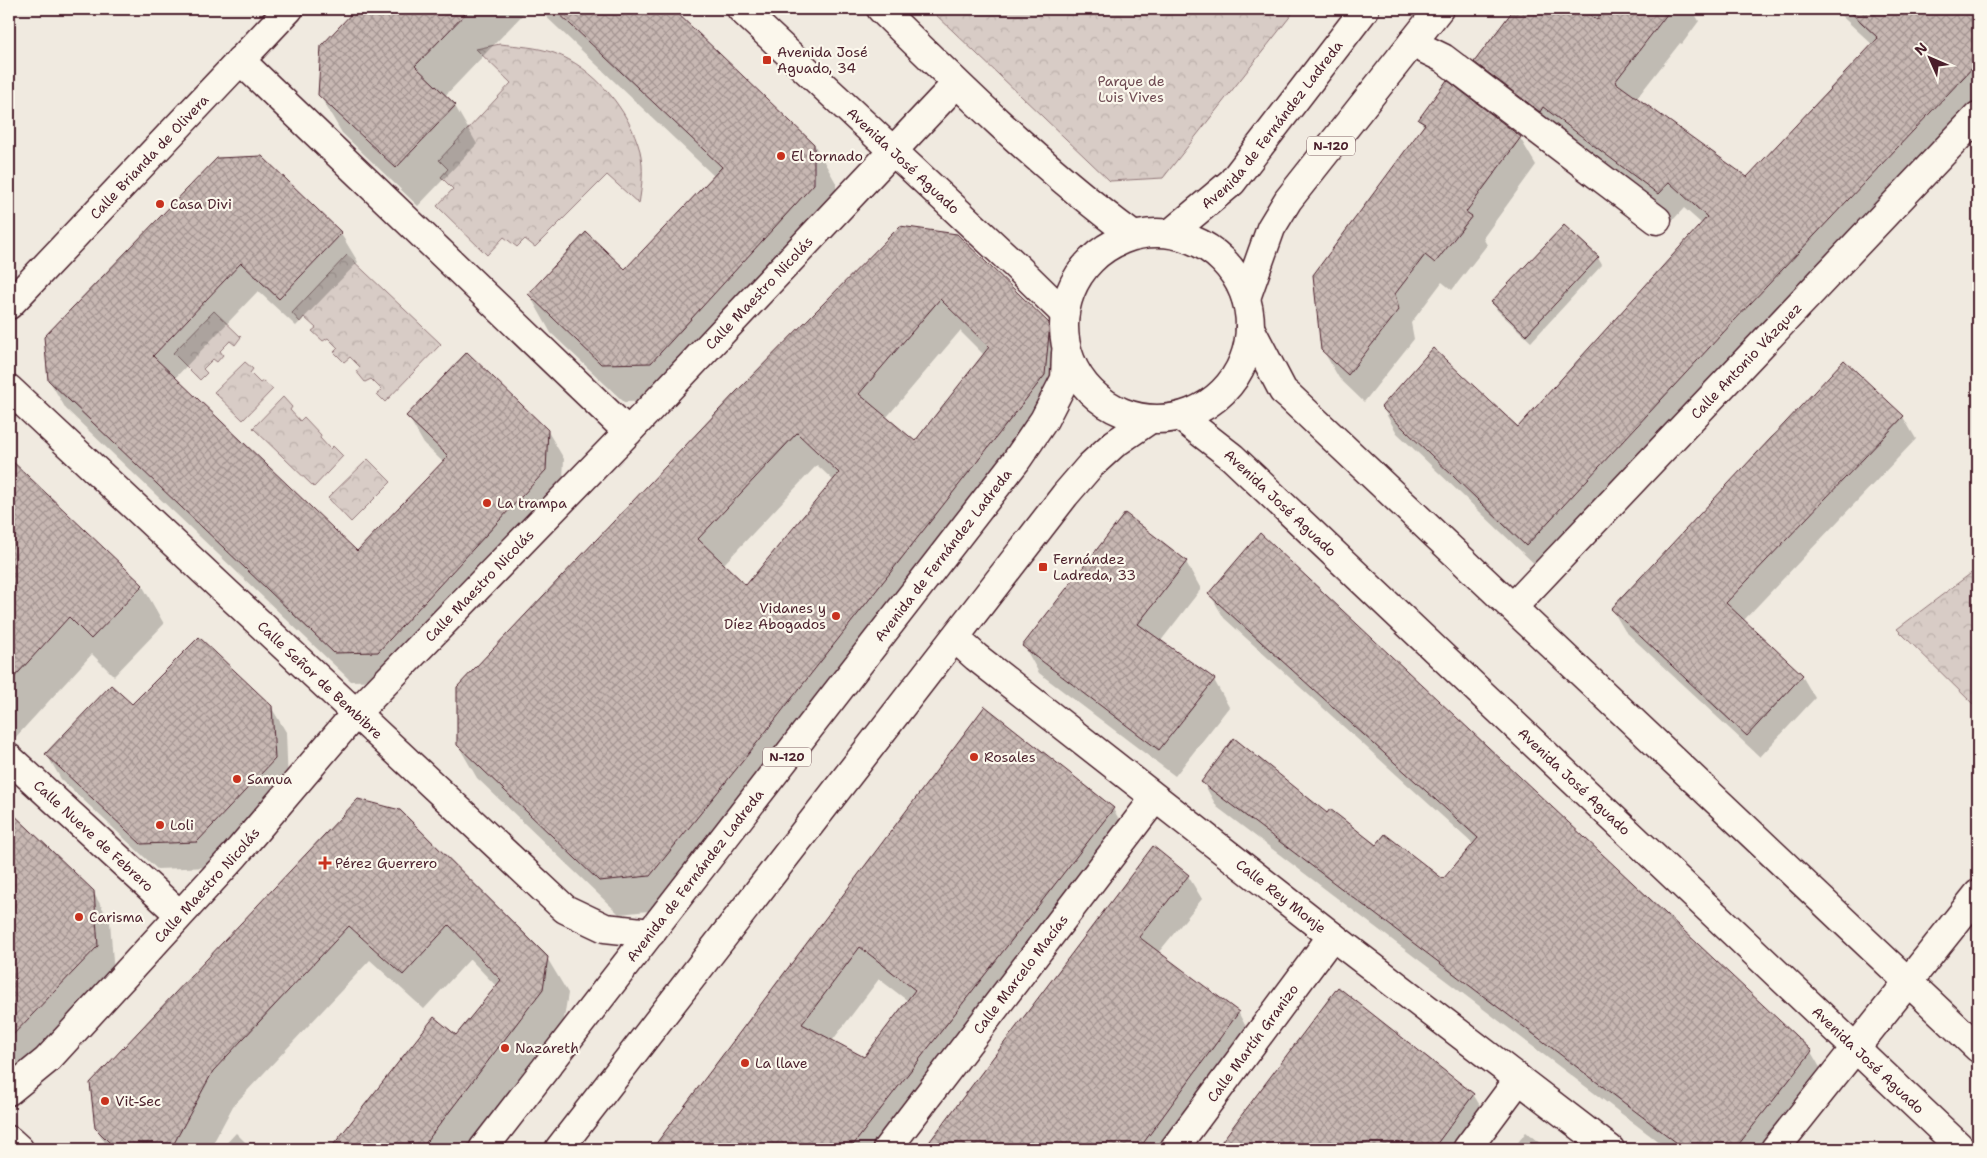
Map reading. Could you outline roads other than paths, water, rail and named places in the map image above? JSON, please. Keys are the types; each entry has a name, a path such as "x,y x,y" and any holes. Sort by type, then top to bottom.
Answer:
{"main road":[{"name":"Calle Brianda de Olivera","path":"9,305 289,9"},
{"name":"Avenida José Aguado","path":"741,9 1064,313"},
{"path":"880,9 956,84 1095,207 1130,234"},
{"name":"Avenida de Fernández Ladreda","path":"1171,233 1232,182 1365,9"},
{"name":"N-120","path":"1246,298 1271,228 1288,200 1439,9"},
{"path":"1412,44 1442,58 1657,220"},
{"path":"240,60 628,432"},
{"name":"Calle Maestro Nicolás","path":"9,1091 47,1060 235,855 355,714 628,432 956,84"},
{"name":"Calle Antonio Vázquez","path":"1513,607 1978,116"},
{"name":"N-120","path":"1171,233 1195,239 1234,273 1246,298 1250,328 1244,357 1234,377 1219,393 1182,418 1149,420 1124,412 1099,398 1079,377 1066,353 1064,313 1074,284 1085,268 1101,252 1130,234 1171,233"},
{"path":"1250,328 1284,391 1978,1048"},
{"name":"Avenida de Fernández Ladreda","path":"483,1149 1016,461 1044,420 1065,379 1066,353"},
{"name":"Calle Señor de Bembibre","path":"9,389 565,909 605,928 651,933"},
{"name":"Avenida José Aguado","path":"1182,418 1239,464 1962,1149"},
{"path":"559,1149 1055,508 1090,466 1114,444 1149,420"},
{"name":"Calle Rey Monje","path":"955,638 976,657 1155,798 1610,1149"},
{"name":"Calle Nueve de Febrero","path":"9,758 179,914"},
{"name":"Calle Marcelo Macías","path":"886,1149 1155,798"},
{"path":"1775,1149 1978,894"},
{"name":"Calle Martín Granizo","path":"1174,1149 1332,936"},
{"path":"1466,1149 1519,1079"},
{"path":"9,1140 19,1149"}],"place":[{"name":"Avenida José Aguado, 34","path":"767,60"},
{"name":"El tornado","path":"781,156"},
{"name":"Casa Divi","path":"160,204"},
{"name":"La trampa","path":"487,503"},
{"name":"Fernández Ladreda, 33","path":"1043,567"},
{"name":"Vidanes y Díez Abogados","path":"836,616"},
{"name":"Rosales","path":"974,757"},
{"name":"Samua","path":"237,779"},
{"name":"Loli","path":"160,825"},
{"name":"Pérez Guerrero","path":"325,863"},
{"name":"Carisma","path":"79,917"},
{"name":"Nazareth","path":"505,1048"},
{"name":"La llave","path":"745,1063"},
{"name":"Vit-Sec","path":"105,1101"}],"park label":[{"name":"Parque de Luis Vives","path":"1131,89"}]}
